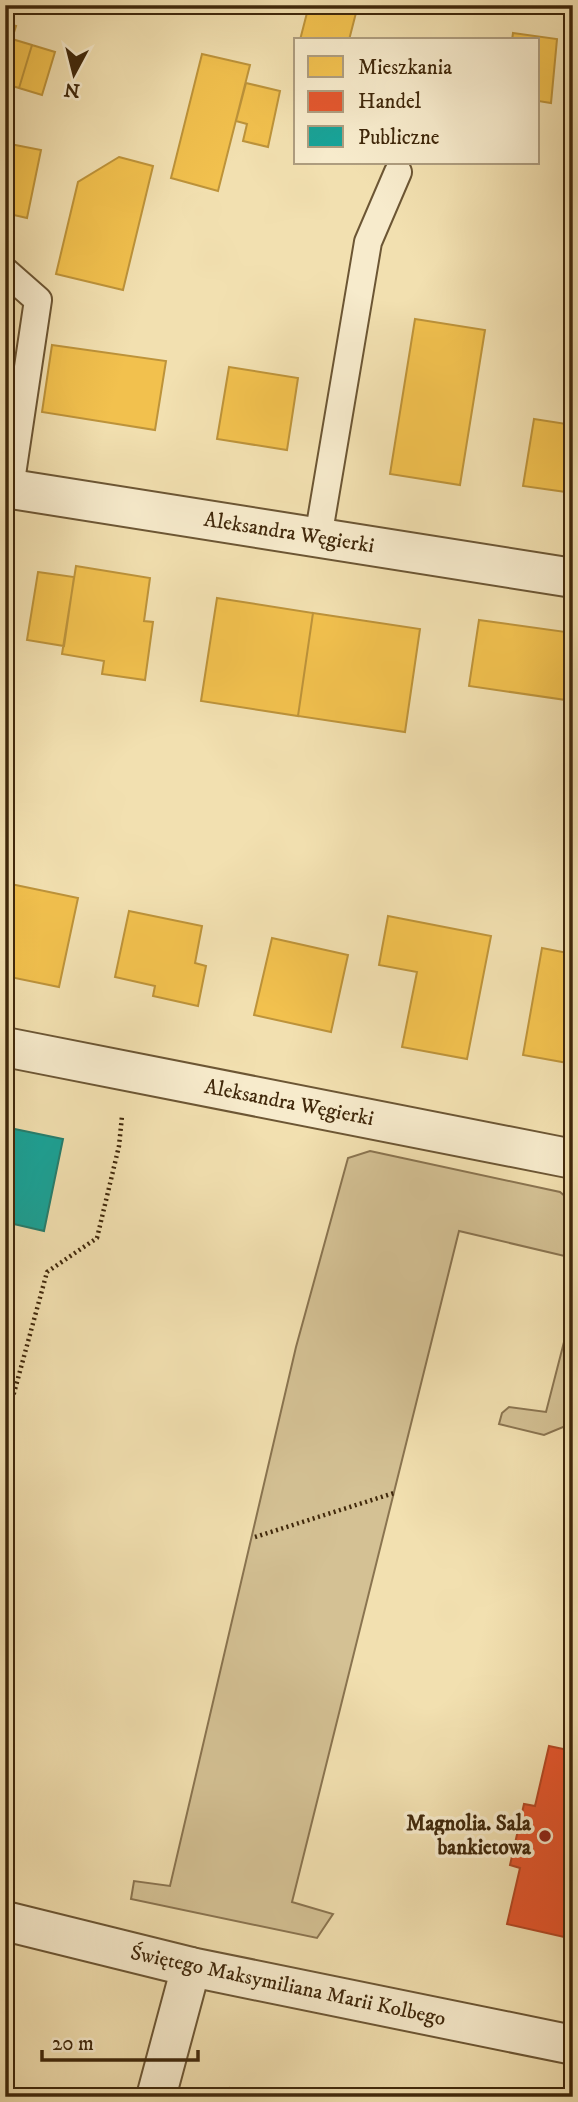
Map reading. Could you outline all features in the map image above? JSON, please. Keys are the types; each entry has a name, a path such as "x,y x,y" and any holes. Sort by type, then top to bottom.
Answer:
{"street":[{"name":"Aleksandra Węgierki","path":"7,488 573,578"},
{"name":"Aleksandra Węgierki","path":"5,1047 573,1159"},
{"name":"Świętego Maksymiliana Marii Kolbego","path":"5,1921 191,1967 573,2045"},
{"path":"156,2097 191,1967"}],"lane":[{"path":"318,538 368,242 398,172"},
{"path":"5,271 38,300 7,488"}],"path":[{"path":"5,1426 47,1272 97,1238 119,1146 122,1112"},
{"path":"255,1537 394,1493"}],"shaded area":[{"path":"370,1151 560,1192 573,1203 573,1258 459,1231 292,1902 333,1914 317,1938 131,1899 134,1881 170,1886 296,1347 348,1158"},
{"path":"573,1307 573,1406 568,1425 544,1435 499,1424 502,1413 509,1407 546,1412"}],"building: Mieszkania":[{"path":"309,5 358,5 350,38 301,38"},
{"path":"5,23 16,26 12,39 32,45 19,88 5,84"},
{"path":"513,33 557,39 551,103 540,101 540,38 512,38"},
{"path":"32,45 55,52 42,95 19,88"},
{"path":"202,54 250,65 218,191 171,178"},
{"path":"246,83 280,91 268,147 243,141 247,124 236,121"},
{"path":"5,143 41,150 27,218 5,213"},
{"path":"119,157 153,166 123,290 56,274 78,182"},
{"path":"415,319 485,330 460,485 390,474"},
{"path":"52,345 166,361 155,430 42,412"},
{"path":"229,367 298,378 287,450 217,439"},
{"path":"534,419 573,425 573,493 523,486"},
{"path":"76,566 150,578 144,621 153,622 145,680 102,674 104,661 62,654"},
{"path":"38,572 74,577 64,646 27,640"},
{"path":"217,598 313,613 298,716 201,701"},
{"path":"313,613 420,629 405,732 298,716"},
{"path":"479,620 573,633 566,700 469,686"},
{"path":"6,883 78,898 59,987 5,976"},
{"path":"129,911 202,926 195,963 206,966 198,1006 153,996 155,986 115,977"},
{"path":"388,916 491,936 467,1059 402,1047 417,972 379,965"},
{"path":"272,938 348,955 331,1032 254,1015"},
{"path":"542,948 573,954 573,1064 523,1055"},
{"path":"230,2088 270,2097 228,2097"}],"building: Handel":[{"name":"Magnolia. Sala bankietowa","path":"549,1746 573,1751 573,1939 507,1924 520,1868 510,1865 524,1804 535,1806"}],"building: Publiczne":[{"path":"5,1127 63,1139 44,1231 5,1222"}],"place":[{"name":"Magnolia. Sala bankietowa","path":"545,1836"}]}
